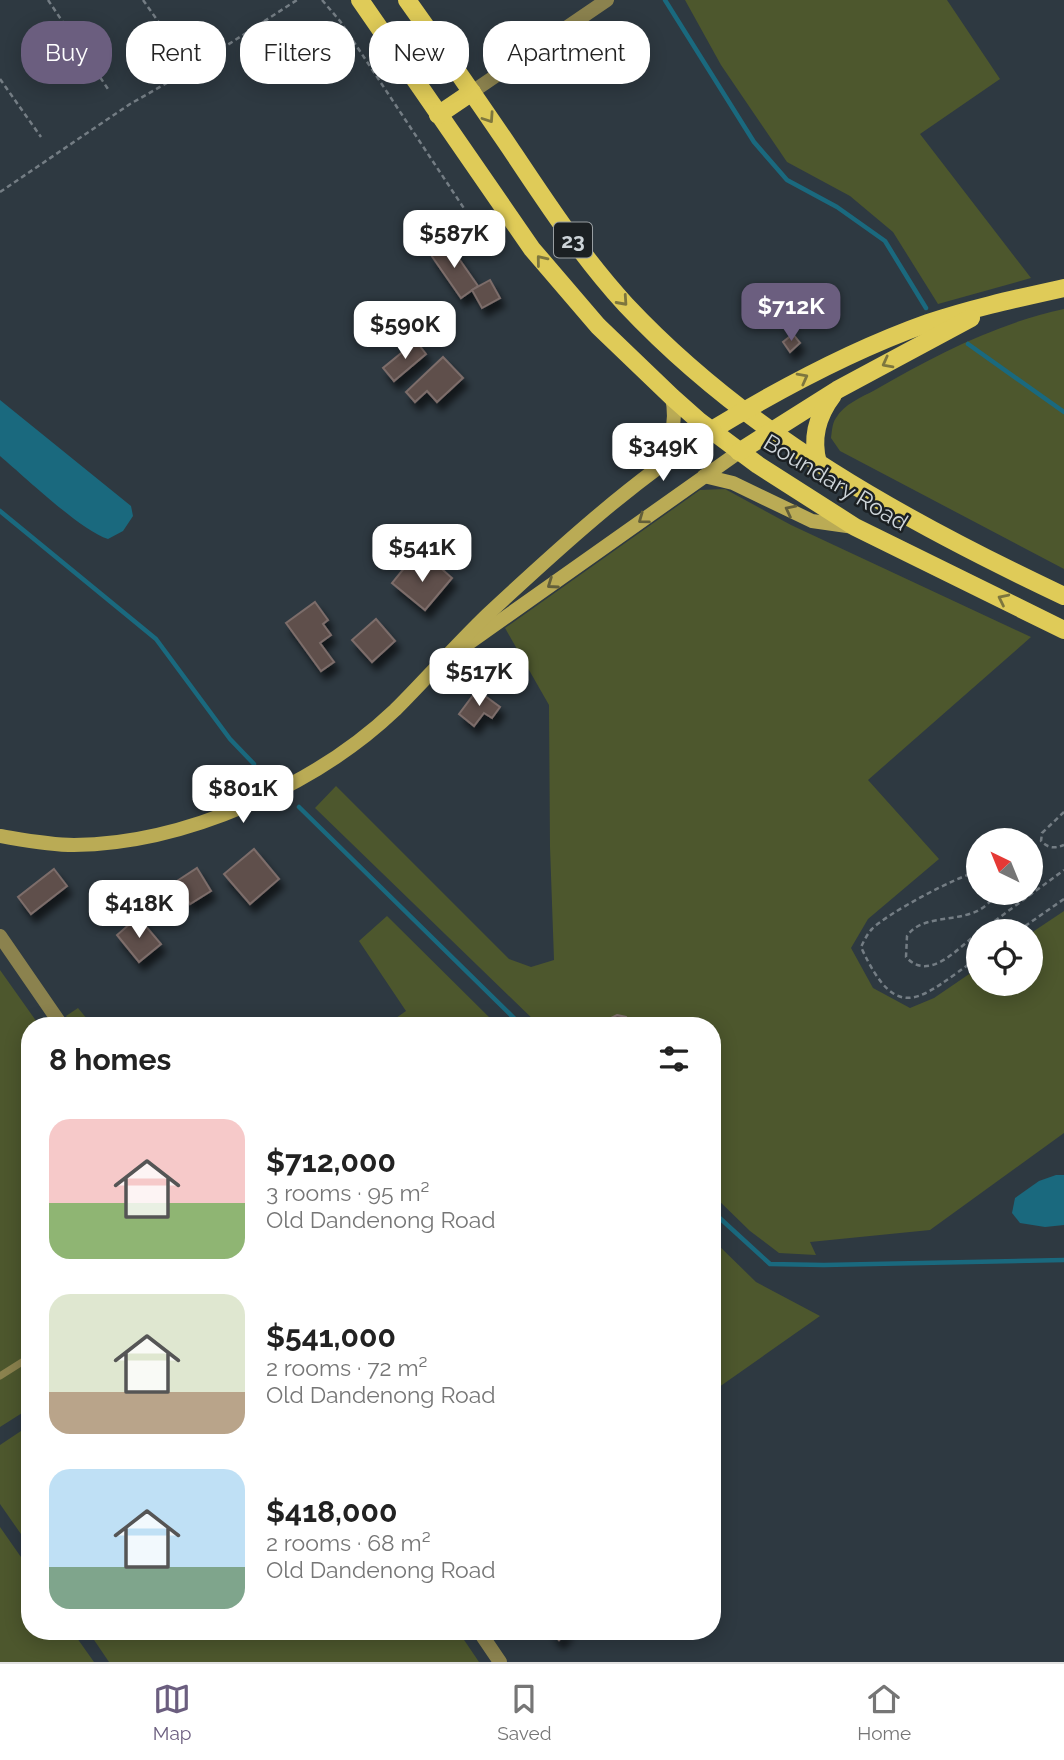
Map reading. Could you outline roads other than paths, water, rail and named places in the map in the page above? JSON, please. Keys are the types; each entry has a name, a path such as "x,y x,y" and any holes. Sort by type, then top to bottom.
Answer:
{"main road":[{"name":"Boundary Road","path":"360,0 525,239 564,289 597,326 672,397 739,452 855,527 1064,630"},
{"name":"Boundary Road","path":"407,0 569,235 609,285 667,345 770,432 818,463 921,524 1064,596"},
{"path":"438,114 472,92"},
{"path":"0,836 63,844 97,842 170,831 265,797 352,745 394,711 433,669 522,583 615,500 712,430 815,372 865,348 936,321 1064,288"},
{"path":"433,669 739,452 837,390 996,305"},
{"path":"818,463 814,443 817,425 824,407 837,390"},
{"path":"650,473 671,437 675,414 672,397"},
{"path":"704,477 733,482 812,520 855,527"}],"street":[{"path":"472,92 607,0"},
{"path":"0,936 56,1017"},
{"path":"485,1640 500,1662"}],"lane":[{"path":"0,1376 21,1363"}],"water":[{"path":"0,400 131,506 133,516 123,531 108,539 96,534 68,514 0,456"},
{"path":"1064,1175 1064,1225 1045,1227 1020,1223 1012,1213 1015,1198 1039,1181"}],"waterway":[{"path":"665,0 754,142 787,180 837,207 885,241 926,308"},
{"path":"968,344 1064,412"},
{"path":"0,511 156,639 230,739 254,764"},
{"path":"299,807 513,1017"},
{"path":"721,1219 770,1264 1064,1260"}]}
